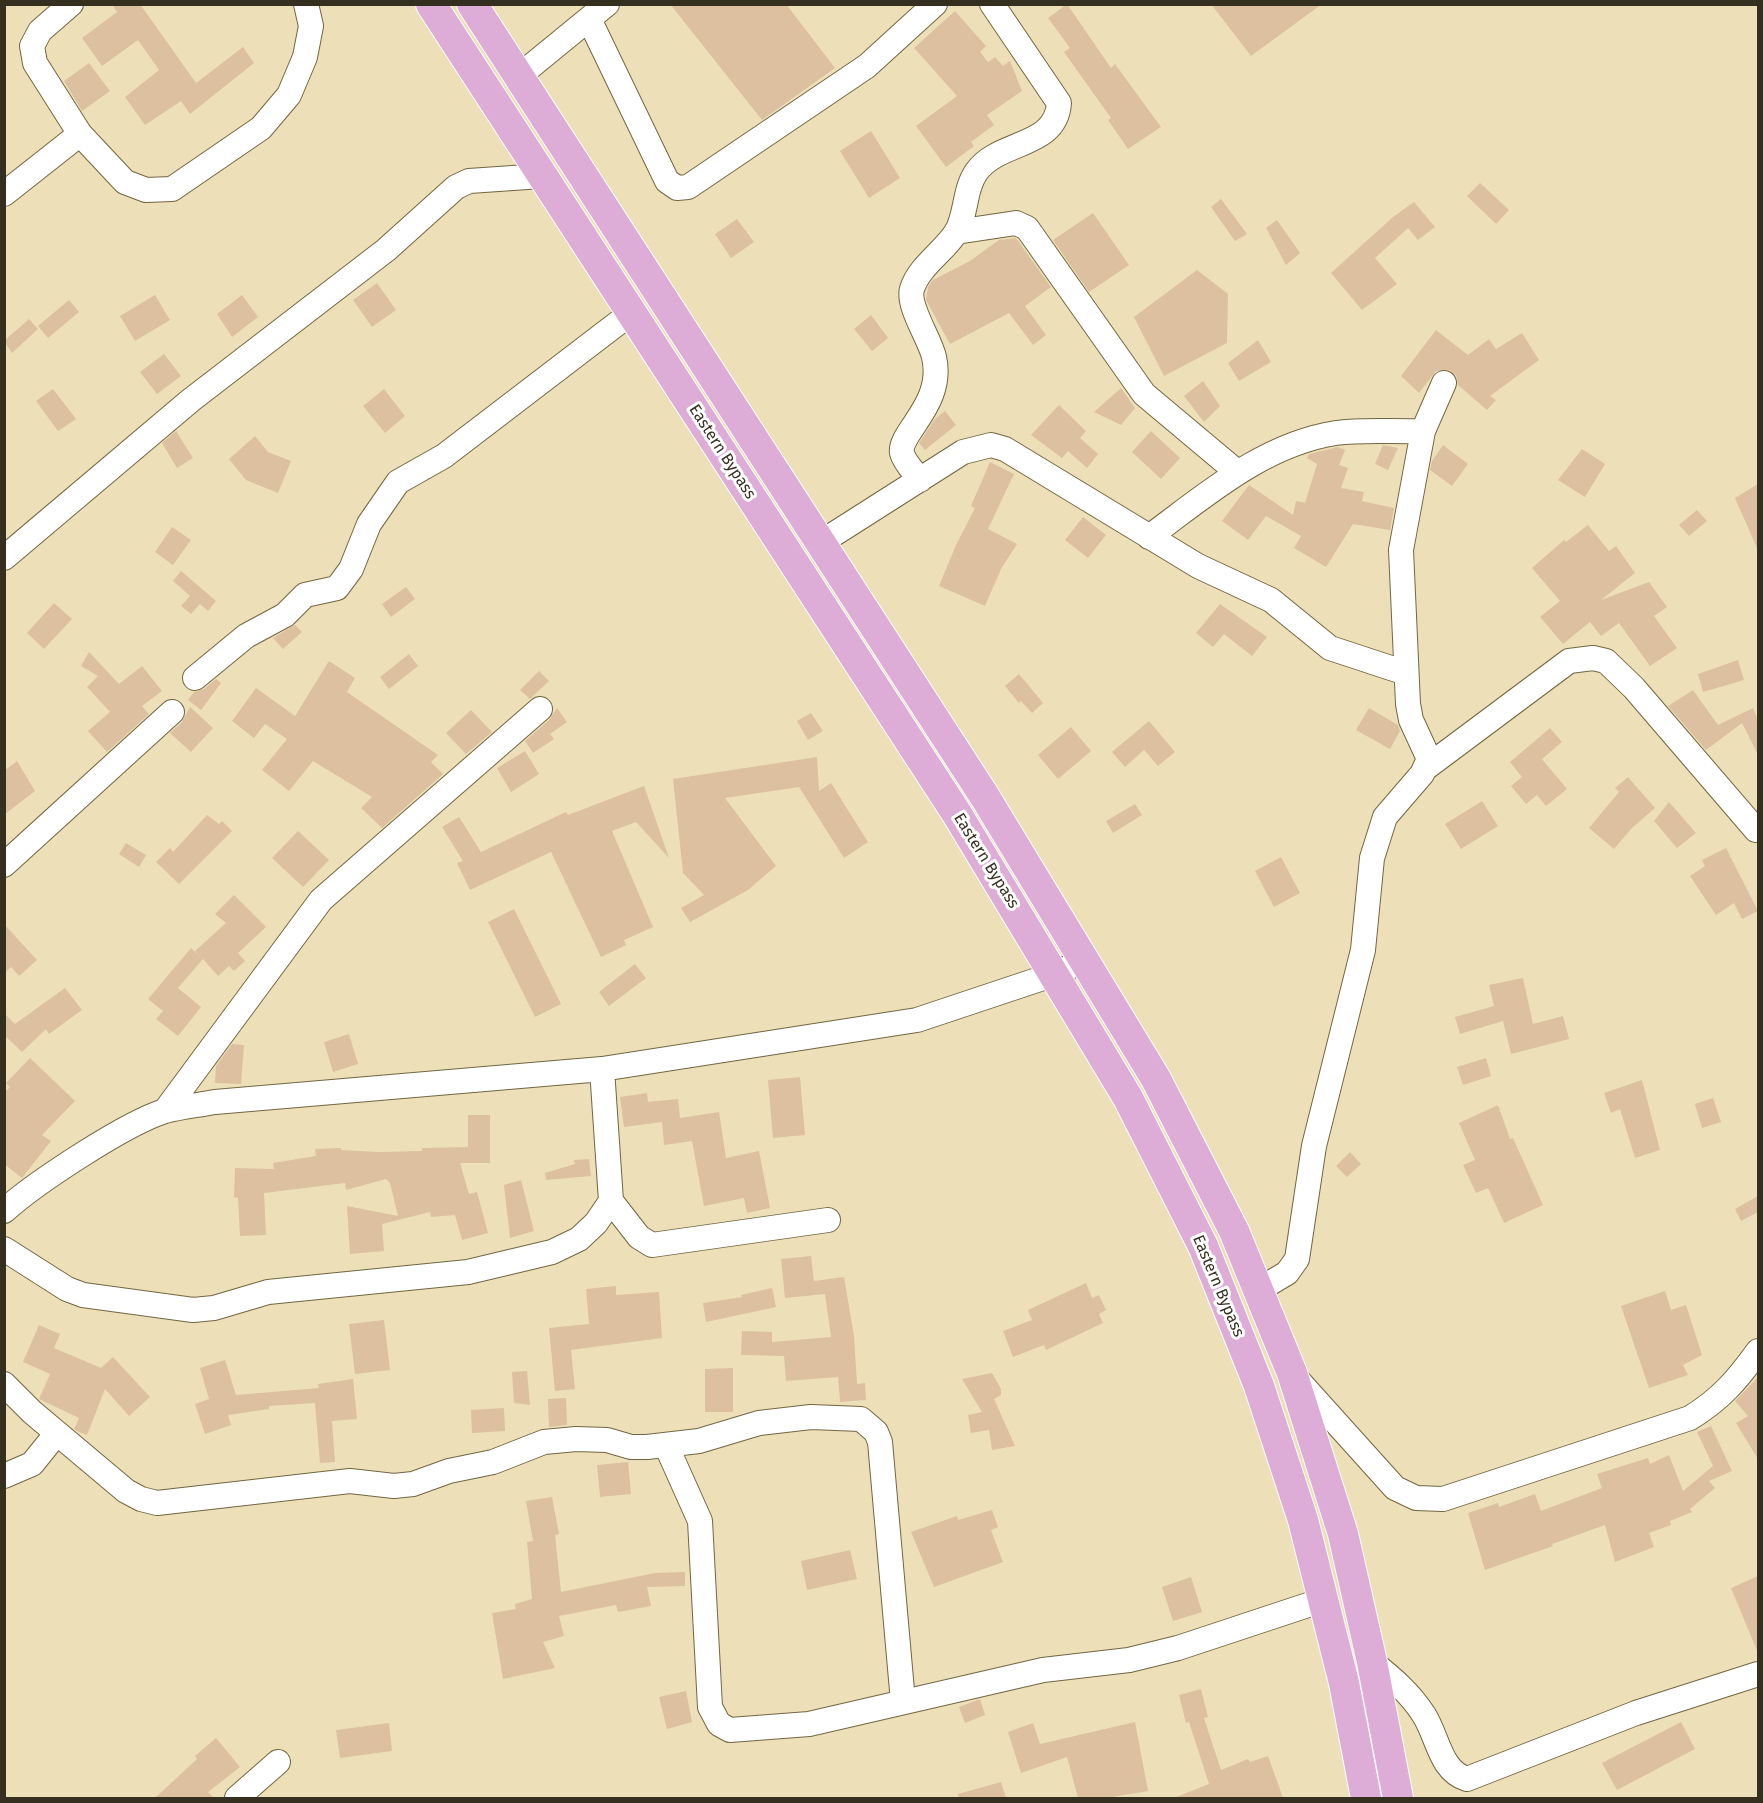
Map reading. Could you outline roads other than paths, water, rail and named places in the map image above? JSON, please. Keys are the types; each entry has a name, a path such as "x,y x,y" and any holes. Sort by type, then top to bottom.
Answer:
{"main road":[{"name":"Eastern Bypass","path":"431,4 951,804 1128,1098 1203,1246 1259,1386 1303,1520 1344,1683 1366,1798"},
{"name":"Eastern Bypass","path":"472,4 985,797 1156,1079 1234,1231 1260,1289 1292,1373 1343,1534 1372,1662 1398,1798"}],"street":[{"path":"71,4 40,31 32,46 34,63 80,134 125,182 146,190 172,189 261,129 289,95 304,57 311,26 306,4"},
{"path":"519,76 598,12 667,181 677,188 688,187 867,66 934,4"},
{"path":"920,480 902,453 903,444 932,398 937,379 934,357 912,301 912,290 918,278 956,232 970,183 979,169 994,156 1049,130 1058,118 1059,102 992,4"},
{"path":"4,194 80,134"},
{"path":"4,558 190,400 386,250 456,187 469,181 542,176"},
{"path":"956,232 1016,223 1027,228 1144,394 1237,472"},
{"path":"195,678 246,636 285,615 305,595 337,588 351,569 369,524 398,482 444,456 631,313"},
{"path":"1426,767 1429,759 1411,720 1408,704 1401,550 1423,431 1444,383"},
{"path":"1149,537 1237,472 1280,450 1336,433 1423,431"},
{"path":"820,543 963,452 991,445 1005,449 1198,566 1271,600 1330,648 1406,673"},
{"path":"1260,1289 1287,1273 1297,1259 1314,1146 1363,950 1372,858 1385,817 1426,767 1569,661 1593,658 1606,662 1634,688 1756,830"},
{"path":"165,1111 321,900 540,709"},
{"path":"4,865 172,712"},
{"path":"4,1211 76,1160 140,1121 165,1111 215,1102 602,1069 917,1020 1055,974 1084,960"},
{"path":"602,1069 611,1201 639,1238 652,1245 828,1220"},
{"path":"4,1250 67,1289 83,1295 194,1310 214,1308 268,1292 468,1272 552,1252 579,1239 596,1223 611,1201"},
{"path":"1292,1373 1395,1488 1416,1498 1443,1499 1690,1418 1716,1403 1738,1379 1758,1351"},
{"path":"4,1384 57,1433 126,1491 157,1503 350,1481 394,1486 413,1484 449,1471 493,1462 544,1442 576,1439 607,1440 639,1447 699,1441 759,1423 811,1417 861,1419 868,1423 880,1442 903,1702"},
{"path":"4,1476 32,1464 57,1433"},
{"path":"666,1445 700,1521 710,1707 719,1724 730,1730 809,1724 1043,1670 1129,1660 1178,1647 1323,1600"},
{"path":"1372,1662 1402,1686 1425,1717 1448,1768 1457,1776 1467,1779 1636,1713 1758,1674"},
{"path":"237,1798 278,1762"}]}
